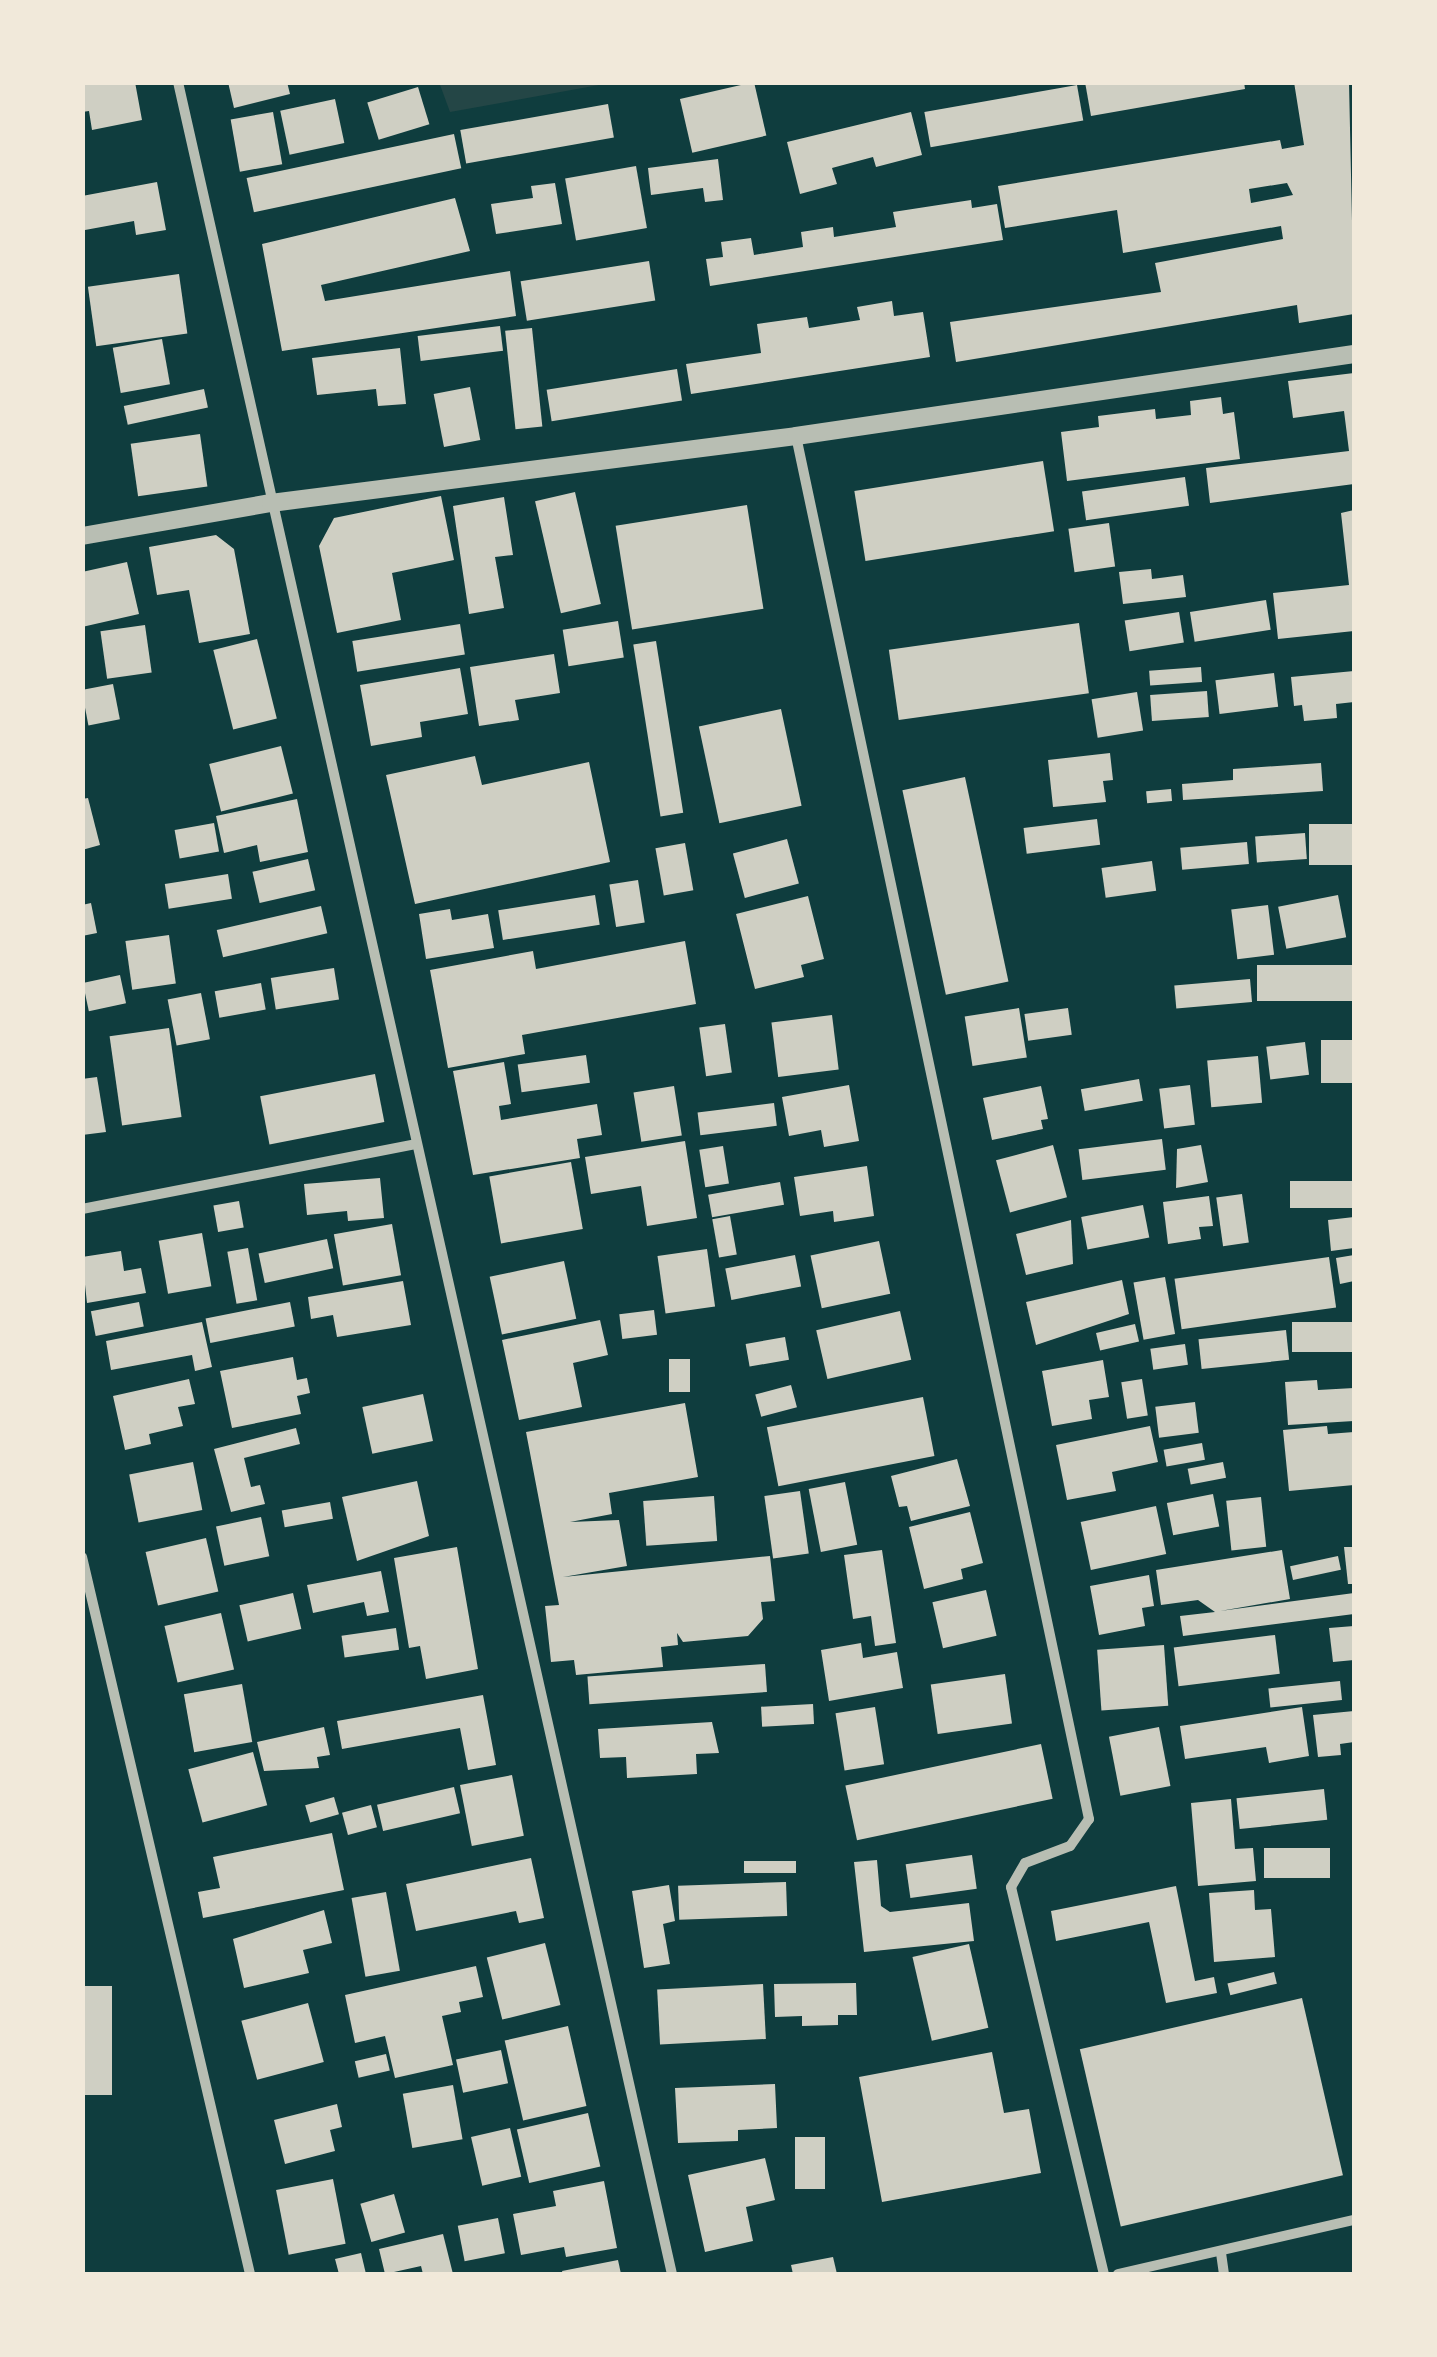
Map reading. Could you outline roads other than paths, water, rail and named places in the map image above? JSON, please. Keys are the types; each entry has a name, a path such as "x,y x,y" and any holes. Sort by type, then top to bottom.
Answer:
{"street":[{"path":"178,82 672,2274"},
{"path":"82,536 271,503 796,436 1354,354"},
{"path":"796,436 1090,1819 1070,1846 1026,1864 1012,1887 1104,2274"},
{"path":"82,1209 416,1144"},
{"path":"82,1557 250,2274"},
{"path":"1118,2274 1354,2220"},
{"path":"1221,2253 1224,2274"}]}
